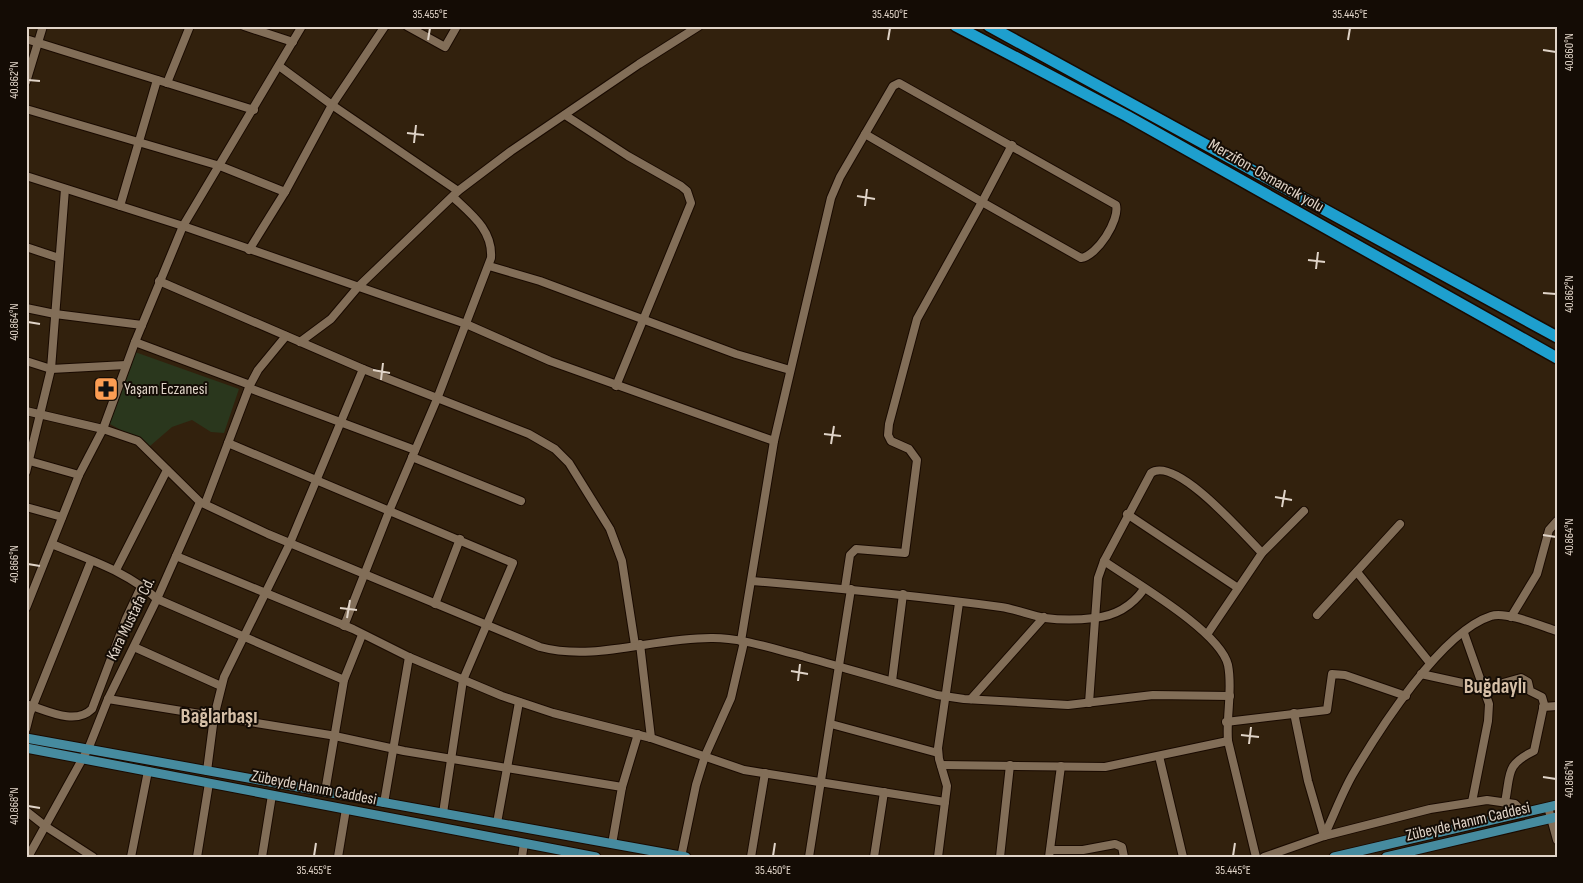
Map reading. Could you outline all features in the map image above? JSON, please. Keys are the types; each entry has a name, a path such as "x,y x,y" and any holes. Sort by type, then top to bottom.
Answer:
{"highway":[{"name":"Merzifon-Osmancık yolu","path":"956,26 1127,116 1557,358"},
{"name":"Merzifon-Osmancık yolu","path":"989,26 1557,337"}],"main road":[{"path":"26,738 683,856"},
{"name":"Zübeyde Hanım Caddesi","path":"26,748 596,857"},
{"path":"1334,857 1552,806"},
{"name":"Zübeyde Hanım Caddesi","path":"1386,857 1554,818"}],"street":[{"path":"26,82 44,26"},
{"path":"167,83 190,26"},
{"path":"244,26 293,42"},
{"path":"26,608 79,475 103,429 159,281 183,226 254,110 302,26"},
{"path":"249,250 285,192 332,105 385,26"},
{"path":"407,26 445,47 457,26"},
{"path":"300,342 331,319 358,287 455,194 564,115 699,26"},
{"path":"26,39 254,110"},
{"path":"279,66 455,194 489,236 492,250 489,266 437,399 390,509 366,575 344,626"},
{"path":"120,206 158,80"},
{"path":"683,856 696,785 705,756 731,698 774,441 831,198 840,177 865,134 893,86 899,83 1012,145 1116,205 1118,214 1115,222 1091,255 1082,258 865,134"},
{"path":"26,109 220,166 285,192"},
{"path":"564,115 628,156 681,186 689,197 691,204 616,386"},
{"path":"809,857 840,667 850,555 856,548 905,553 917,460 909,449 891,441 888,435 889,424 917,319 1012,145"},
{"path":"26,176 183,226 466,324 550,361 774,441"},
{"path":"26,472 51,369 65,189"},
{"path":"26,247 59,258"},
{"path":"489,266 540,281 736,354 790,370"},
{"path":"159,281 362,368 538,438 555,449 569,462 607,524 619,550 637,644 651,738"},
{"path":"26,308 142,326"},
{"name":"Kara Mustafa Cd.","path":"28,857 89,748 108,699 202,503 250,386 258,370 286,336"},
{"path":"135,342 340,423 521,501"},
{"path":"26,361 51,369 126,365"},
{"path":"207,771 214,717 221,686 290,543 362,368"},
{"path":"26,411 103,429 138,441 202,503 290,543 435,604 540,647 560,652 594,653 637,644 714,638 742,641 946,697 971,700 1068,705 1153,695 1230,696"},
{"path":"228,443 460,538 514,563 463,680 443,813"},
{"path":"28,460 79,475"},
{"path":"1089,703 1098,578 1104,561 1150,473 1163,469 1211,500 1262,554"},
{"path":"116,570 168,470"},
{"path":"26,507 62,517"},
{"path":"1208,633 1262,554 1304,511"},
{"path":"1128,514 1238,588"},
{"path":"1511,617 1537,574 1550,530 1557,521"},
{"path":"1317,615 1400,524"},
{"path":"435,604 460,538"},
{"path":"52,544 116,570 142,585 157,599 344,680"},
{"path":"176,556 344,626 463,680 554,714 638,734 744,770 945,802"},
{"path":"26,729 30,705 91,561"},
{"path":"1104,561 1208,633 1222,652 1228,664 1230,696 1226,722 1228,741 1256,857"},
{"path":"1357,572 1430,663"},
{"path":"752,581 903,594 959,603 1002,607 1044,618 1094,618 1129,606 1144,589"},
{"path":"30,705 71,717 86,715 92,708 126,619 142,585"},
{"path":"892,681 903,594"},
{"path":"938,857 947,786 938,753 959,603"},
{"path":"1324,836 1353,775 1406,696 1430,663 1464,633 1491,616 1511,617 1557,631"},
{"path":"971,700 1044,618"},
{"path":"1464,633 1485,688 1489,712 1472,802"},
{"path":"324,792 344,680 362,634"},
{"path":"134,646 221,686"},
{"path":"384,803 409,657"},
{"path":"1226,722 1327,710 1332,674 1345,676 1406,696"},
{"path":"1422,674 1485,688 1500,686 1512,679 1524,678 1528,682 1529,690 1542,697 1543,707 1534,751 1517,759 1512,765 1505,802"},
{"path":"108,699 333,735 451,759 622,787"},
{"path":"497,823 519,702"},
{"path":"1543,707 1557,706"},
{"path":"1294,713 1308,781 1324,836"},
{"path":"831,724 938,753"},
{"path":"612,844 622,787 638,734"},
{"path":"941,765 1104,767 1228,741"},
{"path":"1160,756 1183,857"},
{"path":"1000,857 1010,765"},
{"path":"1061,766 1050,853 1116,844 1122,847 1124,857"},
{"path":"132,857 148,771"},
{"path":"751,857 764,773"},
{"path":"197,857 209,783"},
{"path":"874,857 884,792"},
{"path":"262,857 272,795"},
{"path":"1264,857 1324,836 1430,810 1472,802 1487,800 1515,804 1524,813"},
{"path":"1552,806 1557,840"},
{"path":"338,857 346,809"},
{"path":"26,812 94,857"},
{"path":"522,857 524,843"}],"green space":[{"path":"135,352 239,389 224,433 211,432 192,420 172,427 150,446 108,423"}],"place":[{"name":"Yaşam Eczanesi","path":"106,389"}],"district":[{"name":"Buğdaylı","path":"1495,686"},
{"name":"Bağlarbaşı","path":"219,716"}]}
